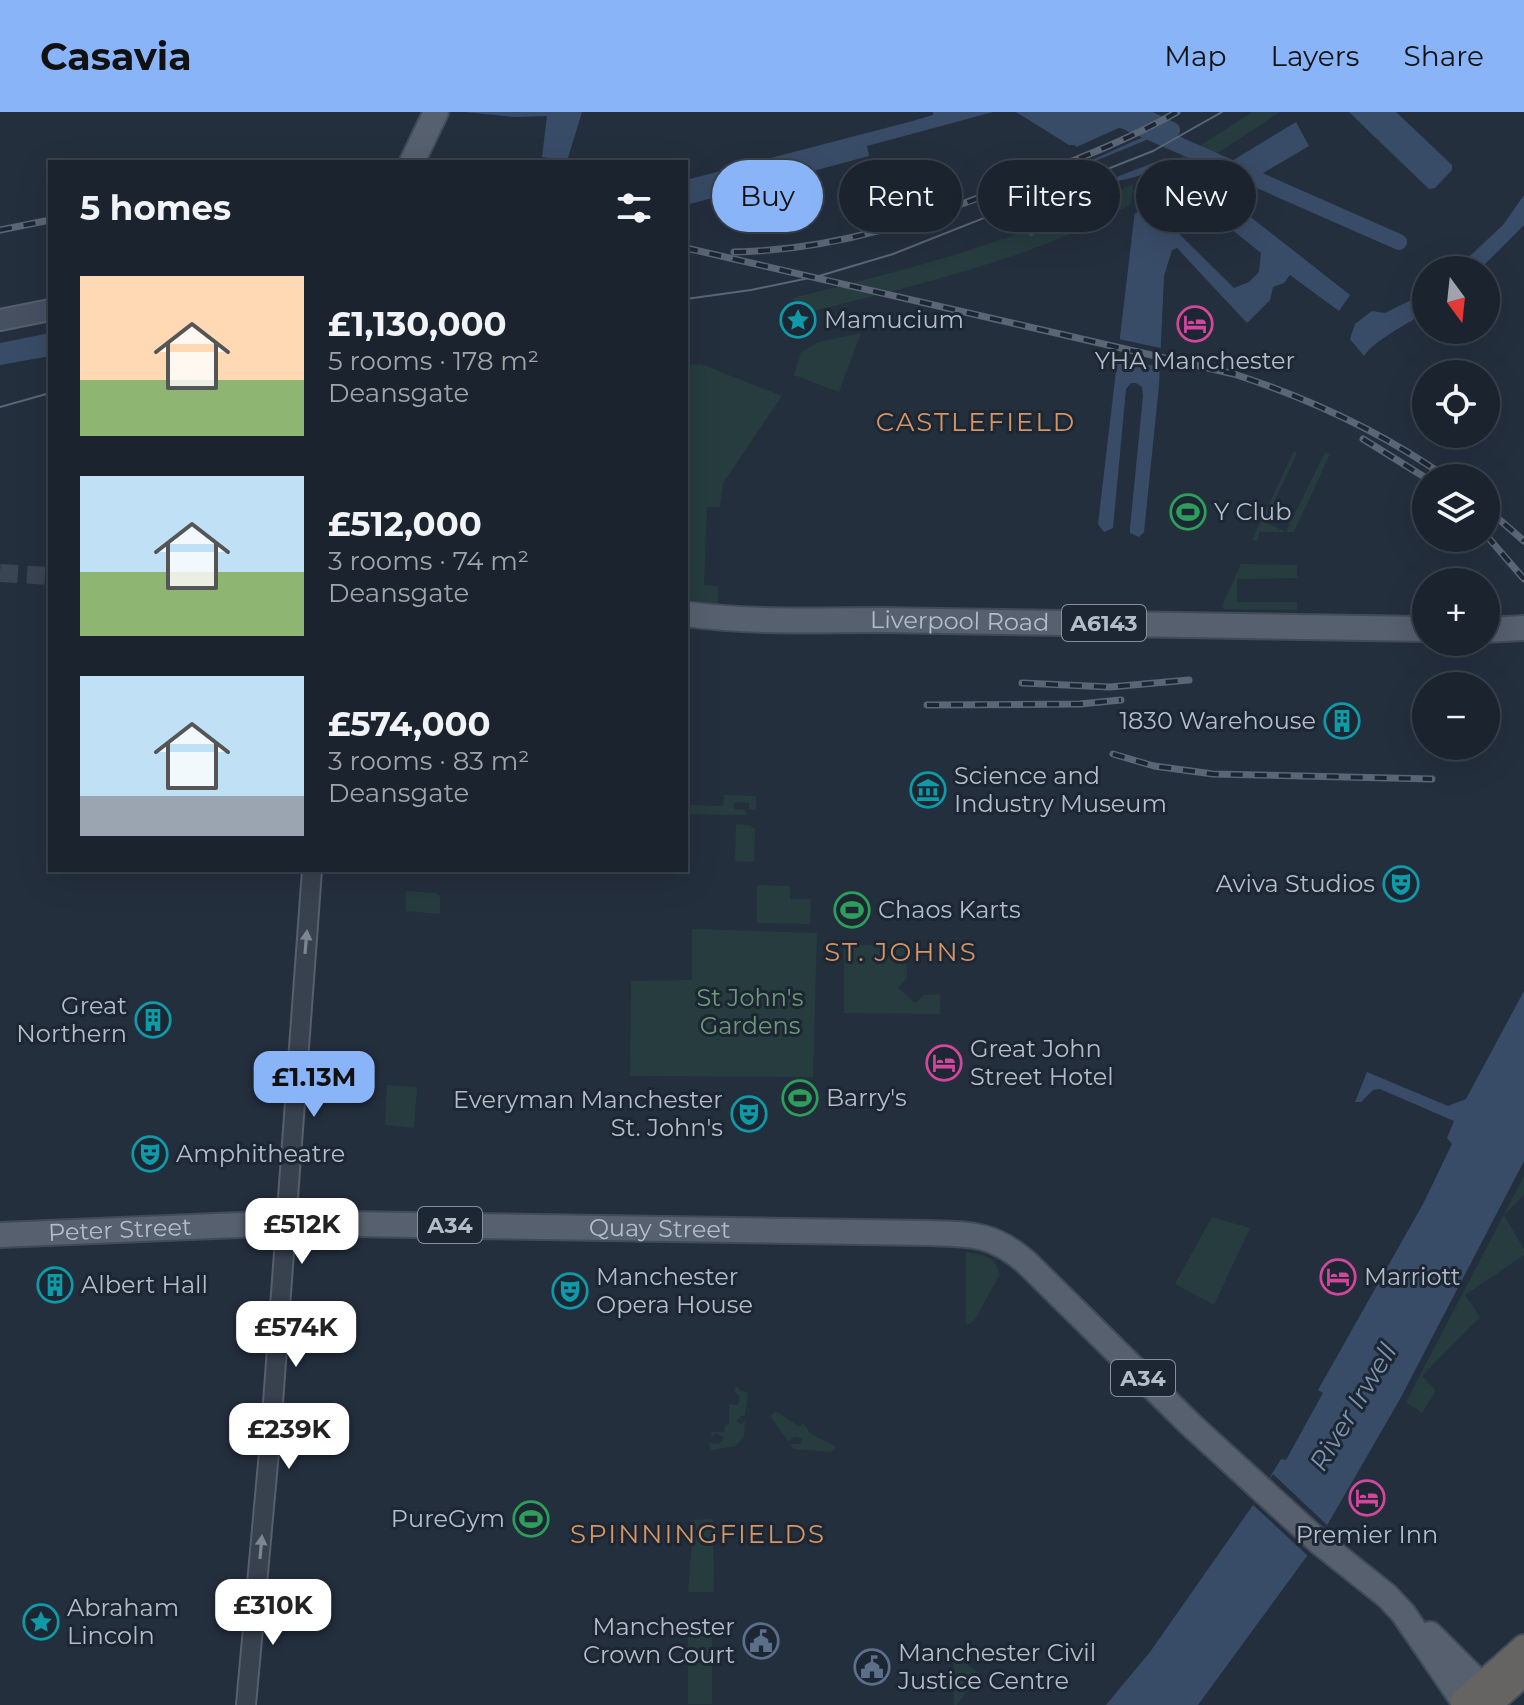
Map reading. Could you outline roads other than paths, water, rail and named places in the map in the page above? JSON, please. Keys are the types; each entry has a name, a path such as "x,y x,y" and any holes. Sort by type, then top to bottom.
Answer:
{"highway":[{"path":"1481,1700 1524,1647"},
{"path":"1481,1700 1524,1674"}],"main road":[{"path":"413,160 432,120"},
{"path":"0,320 48,310"},
{"name":"Liverpool Road","path":"688,614 794,622 881,620 1412,629"},
{"path":"1500,629 1524,628"},
{"name":"Peter Street","path":"0,1235 286,1223"},
{"name":"Quay Street","path":"286,1223 977,1235 998,1241 1027,1263 1190,1424 1262,1490 1318,1541 1387,1596 1481,1700"}],"street":[{"path":"246,1705 271,1430 312,872"}],"water":[{"path":"465,112 582,112 567,160 542,157 547,116 514,117"},
{"path":"933,112 993,112 867,146 869,156 839,160 839,164 823,168 823,160 763,160 933,115"},
{"path":"1016,112 1148,112 1137,117 1142,130 1153,148 1171,160 1136,160 1136,177 1120,181 1120,160 1080,160 1075,145 1069,145"},
{"path":"1349,112 1396,112 1452,165 1452,170 1435,188 1429,189"},
{"path":"1296,122 1309,146 1256,177 1256,160 1234,160"},
{"path":"712,173 712,198 688,204 688,179"},
{"path":"1524,195 1524,225 1493,256 1470,256 1503,225"},
{"path":"1136,201 1136,232 1177,232 1234,288 1249,282 1259,272 1261,253 1235,232 1256,232 1256,221 1350,295 1339,311 1290,275 1284,283 1273,287 1270,300 1247,323 1177,248 1172,250 1164,276 1159,385 1144,532 1139,537 1130,533 1143,396 1142,387 1136,383 1131,383 1126,389 1113,528 1104,532 1098,524"},
{"path":"1411,300 1412,320 1383,338 1364,356 1350,339 1355,324 1372,311 1385,313"},
{"path":"48,333 48,356 0,365 0,343"},
{"name":"River Irwell","path":"1524,991 1524,1161 1400,1399 1318,1541 1198,1705 1106,1705 1150,1652 1253,1505 1281,1459 1286,1460 1323,1393 1318,1390 1423,1204 1452,1144 1447,1138 1454,1121 1380,1089 1373,1090 1361,1102 1355,1102 1367,1072 1448,1106 1466,1099"}],"waterway":[{"path":"1104,112 1399,242"},
{"path":"1134,112 1172,130"}],"tunnel":[{"path":"0,573 48,576"}],"tram line":[{"path":"688,299 819,276 893,254 1153,151 1222,112"},
{"path":"0,407 48,394"}],"railway":[{"path":"734,252 811,245 920,219 1084,156 1177,112"},
{"path":"0,230 48,220"},
{"path":"688,248 1234,374 1345,418 1426,464"},
{"path":"1363,439 1412,469"},
{"path":"1500,520 1524,541"},
{"path":"1500,551 1524,579"},
{"path":"1022,683 1110,687 1189,680"},
{"path":"927,705 1080,704 1121,700"},
{"path":"1113,754 1154,766 1213,774 1432,779"}],"place":[{"name":"Mamucium","path":"798,320"},
{"name":"YHA Manchester","path":"1195,324"},
{"name":"Y Club","path":"1188,512"},
{"name":"1830 Warehouse","path":"1342,721"},
{"name":"Science and Industry Museum","path":"928,790"},
{"name":"Aviva Studios","path":"1401,884"},
{"name":"Chaos Karts","path":"852,910"},
{"name":"Great Northern","path":"153,1020"},
{"name":"Great John Street Hotel","path":"944,1063"},
{"name":"Barry's","path":"800,1098"},
{"name":"Everyman Manchester St. John's","path":"749,1114"},
{"name":"Amphitheatre","path":"150,1154"},
{"name":"Marriott","path":"1338,1277"},
{"name":"Albert Hall","path":"55,1285"},
{"name":"Manchester Opera House","path":"570,1291"},
{"name":"Premier Inn","path":"1367,1498"},
{"name":"PureGym","path":"531,1519"},
{"name":"Abraham Lincoln","path":"41,1622"},
{"name":"Manchester Crown Court","path":"761,1641"},
{"name":"Manchester Civil Justice Centre","path":"872,1667"}],"district":[{"name":"CASTLEFIELD","path":"976,422"},
{"name":"ST. JOHNS","path":"901,952"},
{"name":"SPINNINGFIELDS","path":"698,1534"}],"park label":[{"name":"St John's Gardens","path":"750,1012"}]}
